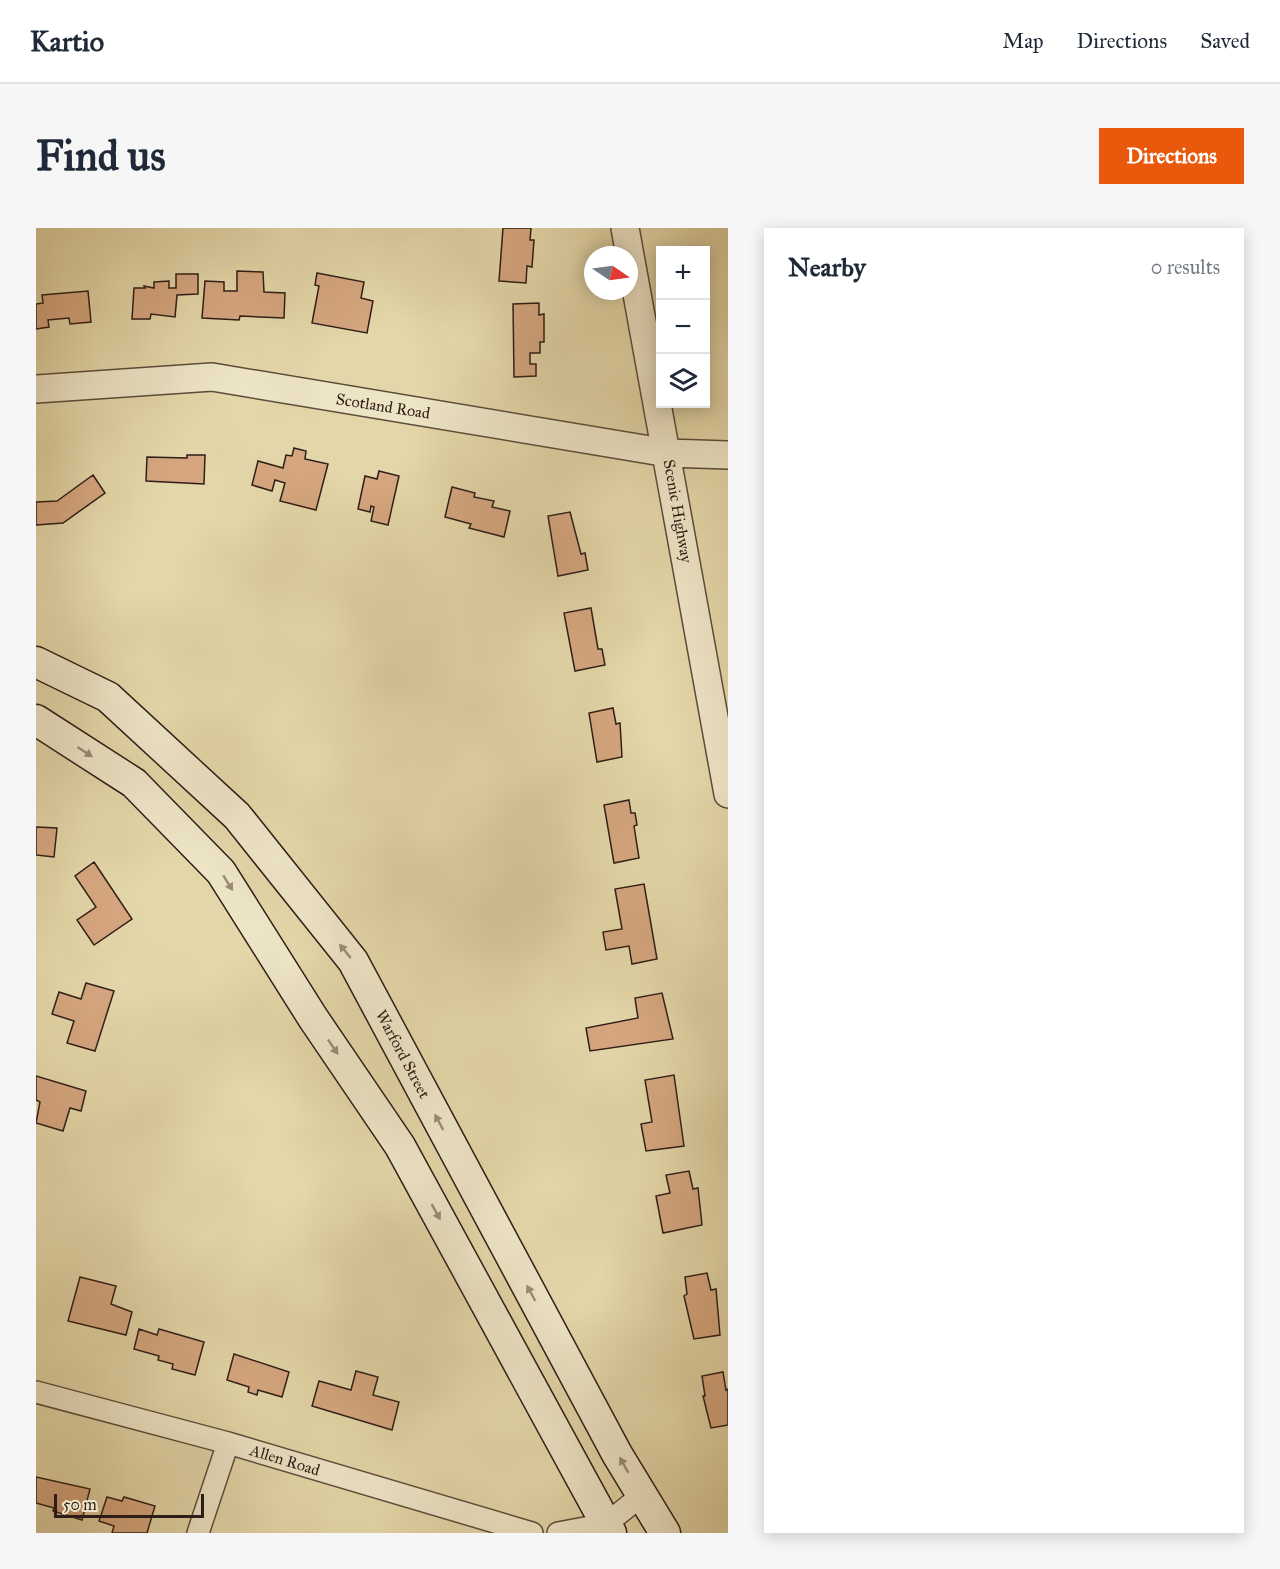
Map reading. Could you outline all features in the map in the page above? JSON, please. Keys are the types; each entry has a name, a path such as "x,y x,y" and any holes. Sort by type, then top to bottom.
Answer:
{"main road":[{"name":"Warford Street","path":"36,662 108,697 237,816 353,961 641,1496 665,1533"},
{"path":"36,720 134,783 221,872 313,1018 400,1146 608,1528"}],"street":[{"name":"Scenic Highway","path":"625,228 668,453 728,794"},
{"name":"Scotland Road","path":"36,389 212,377 668,453 728,455"},
{"name":"Allen Road","path":"36,1392 228,1443 532,1533"},
{"path":"198,1533 228,1443"},
{"path":"558,1533 608,1528 641,1496"}],"building":[{"path":"503,228 531,228 530,240 534,240 532,267 527,266 526,283 499,281"},
{"path":"237,271 263,272 264,292 285,293 284,318 240,316 239,320 202,318 205,281 224,282 224,291 237,291"},
{"path":"317,273 364,282 361,298 373,301 367,333 312,323 319,286 315,285"},
{"path":"176,274 198,274 198,294 177,295 175,317 151,314 150,319 132,319 134,288 145,288 144,286 154,288 154,282 169,281 169,288 176,288"},
{"path":"88,291 91,322 70,324 69,318 48,320 49,327 36,329 36,304 43,303 42,295"},
{"path":"539,303 539,315 544,314 544,342 540,342 540,353 530,353 530,364 536,364 536,376 514,377 513,304"},
{"path":"294,448 306,451 305,459 328,464 316,510 280,501 285,483 275,480 272,491 252,485 258,461 283,468 286,455 292,456"},
{"path":"187,455 205,455 204,484 146,481 147,457 187,458"},
{"path":"379,471 399,476 388,525 371,521 374,507 371,506 370,512 358,509 365,476 377,479"},
{"path":"93,475 105,493 63,523 36,525 36,502 57,501"},
{"path":"452,487 475,493 474,497 494,501 492,507 510,511 504,537 469,528 471,524 445,517"},
{"path":"570,512 581,554 585,553 588,570 558,576 548,516"},
{"path":"591,608 598,649 602,649 605,665 575,671 564,613"},
{"path":"613,708 616,724 620,723 622,757 597,762 589,713"},
{"path":"629,800 631,813 635,813 637,825 634,826 639,858 614,863 604,805"},
{"path":"36,827 57,828 54,857 36,855"},
{"path":"94,862 132,919 94,945 77,920 96,907 75,876"},
{"path":"644,884 657,959 632,964 629,946 606,950 603,932 622,929 615,889"},
{"path":"86,983 114,991 95,1051 67,1043 74,1021 52,1014 59,992 81,999"},
{"path":"662,993 673,1039 590,1051 586,1028 638,1018 635,998"},
{"path":"674,1075 684,1146 646,1151 641,1124 652,1122 645,1080"},
{"path":"36,1076 86,1091 81,1111 70,1108 63,1131 36,1123 40,1102 36,1100"},
{"path":"689,1171 693,1189 698,1188 702,1225 663,1233 656,1196 670,1193 666,1175"},
{"path":"707,1273 711,1290 716,1289 720,1335 694,1339 684,1296 687,1294 685,1277"},
{"path":"80,1277 116,1286 111,1304 132,1312 126,1335 68,1321"},
{"path":"139,1329 157,1335 159,1329 204,1342 195,1375 172,1369 173,1364 158,1360 159,1356 134,1349"},
{"path":"234,1354 289,1372 282,1397 258,1390 257,1395 248,1392 249,1387 227,1380"},
{"path":"356,1371 378,1377 373,1395 399,1402 392,1430 312,1406 319,1381 351,1390"},
{"path":"723,1372 726,1390 728,1389 728,1425 711,1428 703,1396 705,1396 702,1376"},
{"path":"36,1477 90,1489 82,1520 36,1503"},
{"path":"107,1497 122,1501 124,1497 155,1506 147,1533 112,1533 114,1526 99,1521"}]}
